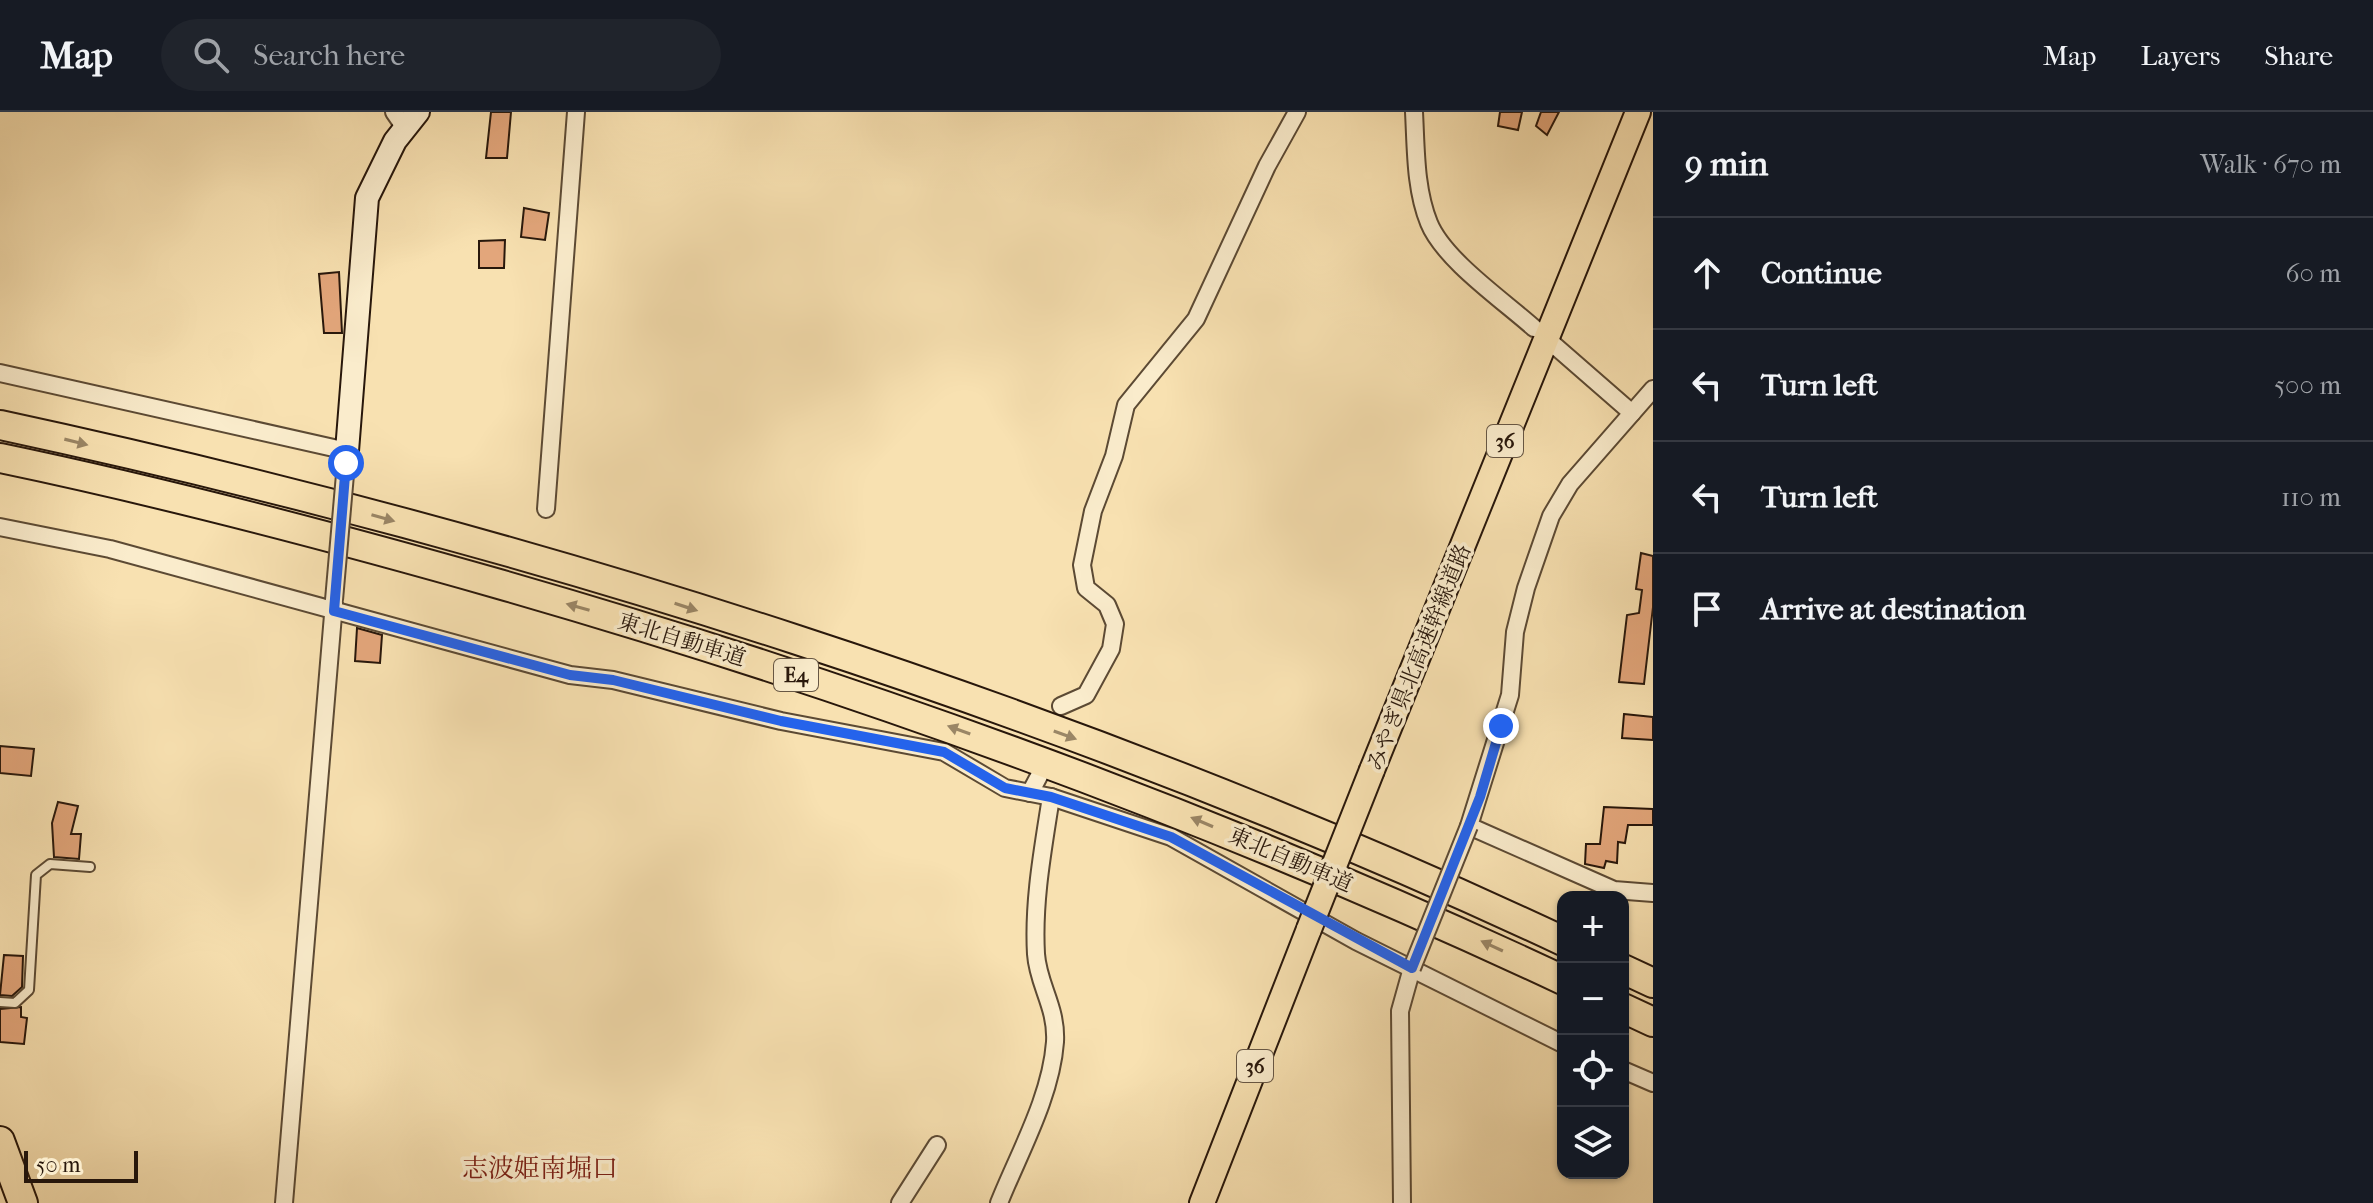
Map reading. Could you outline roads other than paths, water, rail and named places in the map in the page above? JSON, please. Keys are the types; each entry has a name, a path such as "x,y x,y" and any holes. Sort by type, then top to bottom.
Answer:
{"highway":[{"name":"東北自動車道","path":"0,425 366,513 638,592 912,680 1200,785 1426,876 1557,938"},
{"name":"東北自動車道","path":"0,458 360,545 630,622 909,711 1174,810 1412,909 1557,977"},
{"path":"1629,972 1653,983"},
{"path":"1629,1011 1653,1022"},
{"path":"0,1141 23,1203"}],"main road":[{"name":"みやぎ県北高速幹線道路","path":"1202,1203 1372,770 1638,112"}],"street":[{"path":"546,509 576,112"},
{"path":"1061,706 1086,695 1111,649 1115,624 1107,605 1086,588 1082,565 1093,511 1114,456 1126,405 1196,319 1267,166 1297,112"},
{"path":"1414,112 1417,171 1429,224 1448,251 1534,328"},
{"path":"284,1203 367,198 406,117"},
{"path":"1554,345 1632,413"},
{"path":"0,373 347,457"},
{"path":"1402,1203 1400,1011 1412,968 1469,826 1510,695 1515,632 1526,588 1551,516 1570,484 1653,389"},
{"path":"0,527 110,549 334,606 570,675 613,680 781,721 944,752 1005,788 1051,797 1171,837 1412,968 1557,1041"},
{"path":"1030,793 1039,776"},
{"path":"999,1203 1045,1088 1055,1044 1054,1011 1036,958 1035,906 1051,797"},
{"path":"1469,826 1614,890 1653,893"},
{"path":"1629,1073 1653,1083"},
{"path":"900,1203 937,1145"}],"lane":[{"path":"0,1002 15,1003 29,990 36,875 50,864 90,867"}],"district":[{"name":"志波姫南堀口","path":"540,1168"}]}
